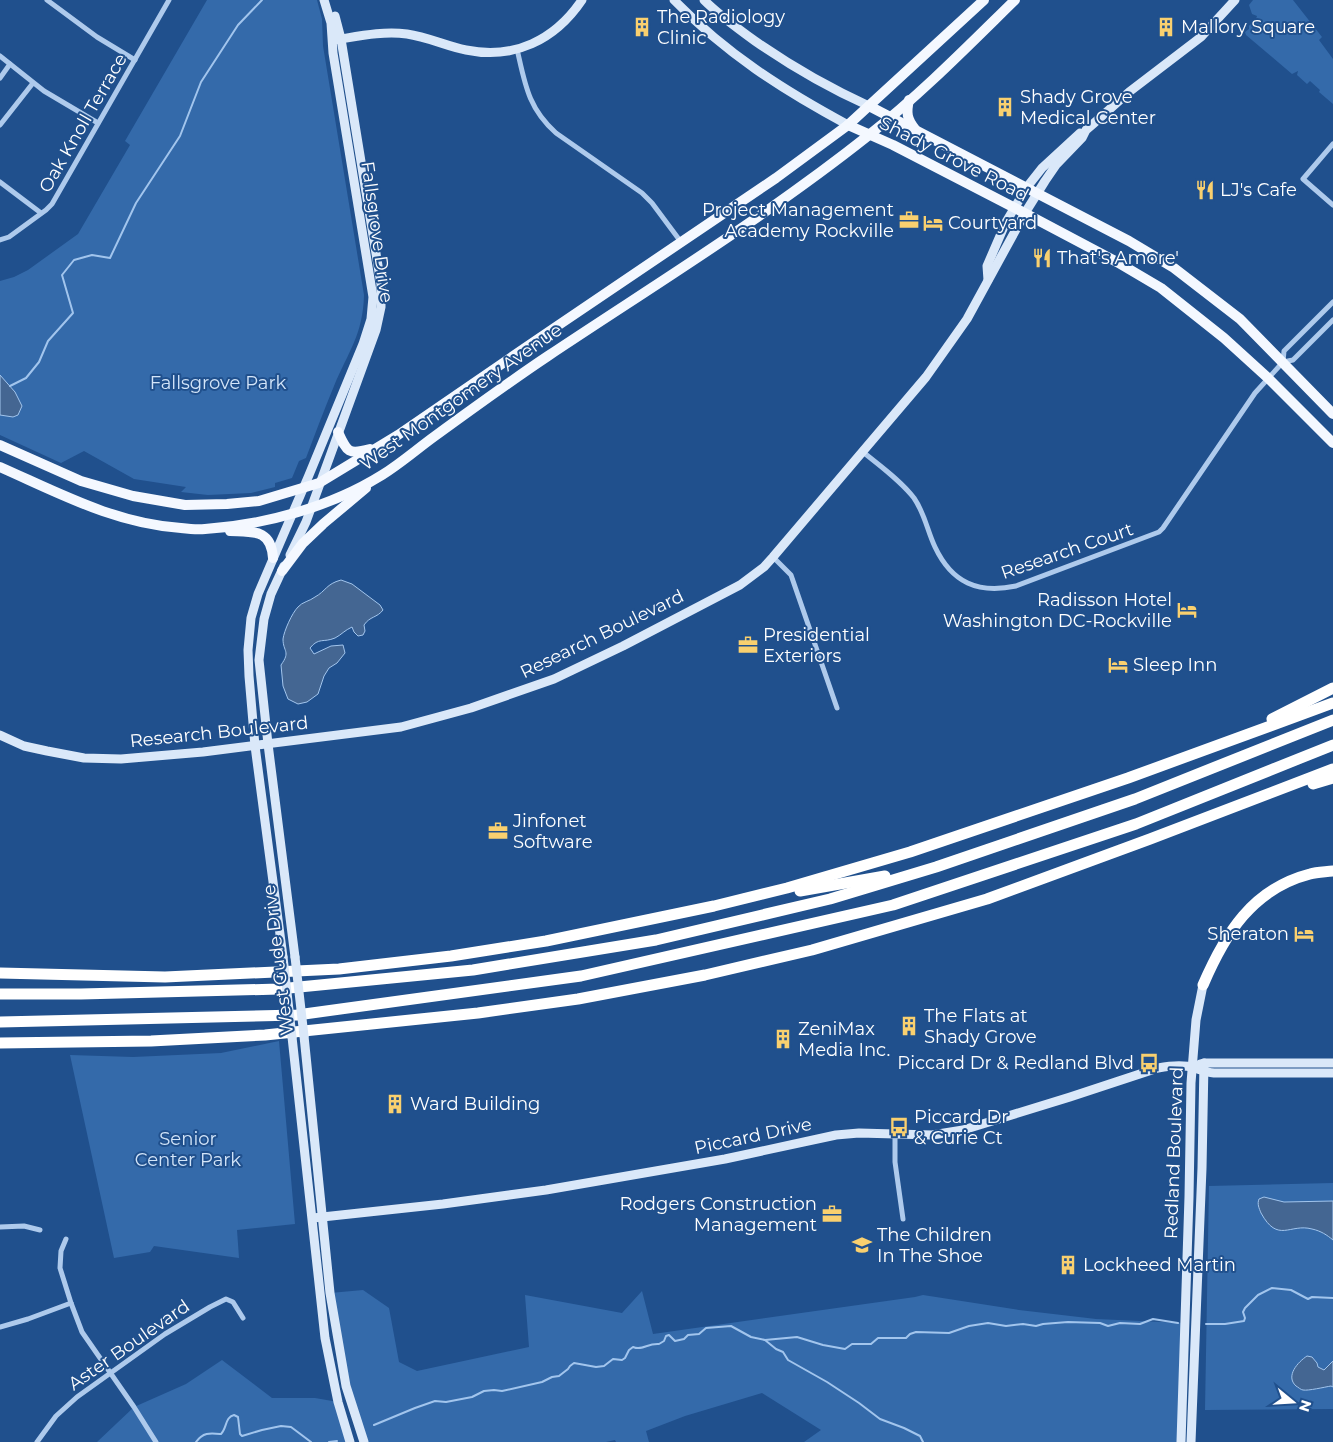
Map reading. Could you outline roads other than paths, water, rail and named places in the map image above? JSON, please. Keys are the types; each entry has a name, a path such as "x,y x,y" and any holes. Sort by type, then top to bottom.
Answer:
{"highway":[{"path":"1226,742 1333,688"},
{"path":"714,906 786,888 910,852 1110,785 1333,703"},
{"path":"0,994 279,989 473,970 656,940 830,899 936,867 1135,799 1333,720"},
{"path":"0,1022 297,1015 582,976 893,905 1136,824 1333,745"},
{"path":"1244,781 1333,752"},
{"path":"0,1043 150,1041 266,1035 478,1014 705,975 812,950 987,899 1333,769"},
{"path":"1150,839 1179,834 1333,778"},
{"path":"0,973 165,977 339,969 451,956 546,941 714,906 936,867"},
{"path":"1203,985 1219,950 1240,918 1256,903 1271,891 1290,882 1310,874 1333,871"},
{"path":"0,981 77,975"}],"main road":[{"name":"West Montgomery Avenue","path":"380,446 776,178 848,125 984,0"},
{"name":"West Montgomery Avenue","path":"0,467 81,503 119,517 166,527 202,530 260,522 329,501 382,475 509,382 748,224 870,134 940,74 1015,0"},
{"path":"909,100 908,120 915,130"},
{"name":"Shady Grove Road","path":"869,106 1129,241 1174,268 1240,320 1333,414"},
{"name":"Shady Grove Road","path":"848,125 870,134 1025,213 1117,262 1161,288 1224,338 1268,378 1333,443"},
{"path":"338,432 344,446 355,453 380,446"},
{"path":"0,445 81,481 133,496 185,506 259,501 303,488 319,482 380,446"},
{"path":"282,571 303,543 382,475"},
{"path":"202,530 260,533 267,538 273,551 273,558"}],"street":[{"path":"47,0 97,37 135,60"},
{"name":"Oak Knoll Terrace","path":"0,240 9,237 52,204 169,0"},
{"name":"Fallsgrove Drive","path":"303,488 363,344 371,319 373,297 333,53 336,40 324,0"},
{"name":"Fallsgrove Drive","path":"319,482 376,330 381,307 381,284 330,0"},
{"path":"336,40 367,34 406,34 428,38 467,50 508,52 526,47 556,29 582,0"},
{"name":"Shady Grove Road","path":"674,0 697,23 751,67 797,97 848,125"},
{"name":"Shady Grove Road","path":"704,0 729,22 810,76 841,94 869,106"},
{"name":"Research Boulevard","path":"988,281 987,266 1006,222 1027,187 1042,168 1079,133 1086,130 1129,92 1201,37 1235,0"},
{"path":"517,49 526,92 532,105 546,125 642,193 652,203 680,242"},
{"path":"0,56 44,91 98,124"},
{"path":"0,78 10,64"},
{"path":"0,126 33,83"},
{"name":"Research Boulevard","path":"0,736 24,746 84,758 121,759 203,752 401,727 471,708 554,679 623,646 740,585 774,557 926,378 966,319 1037,193 1056,165 1082,138 1086,130"},
{"path":"1333,144 1303,179 1333,204"},
{"path":"0,182 41,214"},
{"path":"1333,302 1284,351 1283,362 1293,360 1333,320"},
{"name":"Research Court","path":"863,452 914,498 925,518 935,546 945,565 965,582 978,587 1000,590 1016,586 1159,532 1186,496 1256,393 1283,362"},
{"name":"West Gude Drive","path":"319,482 296,543 271,594 264,619 260,660 268,744 304,1036 330,1293 346,1386 364,1442"},
{"name":"West Gude Drive","path":"303,488 258,594 252,618 248,650 249,676 255,746 283,958 325,1338 338,1402 350,1442"},
{"path":"774,557 791,576 837,708"},
{"name":"Redland Boulevard","path":"1181,1442 1191,1083 1196,1020 1203,985"},
{"name":"Piccard Drive","path":"1204,1068 1333,1063"},
{"name":"Piccard Drive","path":"313,1218 443,1204 546,1190 706,1162 836,1135 859,1133 932,1135 963,1130 1158,1068 1173,1066 1333,1074"},
{"name":"Redland Boulevard","path":"1191,1442 1204,1068"},
{"path":"895,1134 895,1162 902,1219"},
{"path":"0,1227 24,1226 40,1230"},
{"path":"66,1239 61,1251 60,1268 82,1332 156,1442"},
{"name":"Aster Boulevard","path":"37,1442 56,1416 77,1397 165,1334 210,1307 226,1299 233,1302 244,1318"},
{"path":"0,1327 71,1303"}],"waterway":[{"path":"10,386 26,378 39,362 48,341 73,313 62,275 74,260 92,255 110,258 136,203 180,136 201,82 238,25 262,0"},
{"path":"1206,1324 1244,1321 1243,1312 1245,1308 1258,1295 1272,1288 1291,1290 1308,1299 1312,1297 1333,1298"},
{"path":"374,1425 435,1401 446,1402 472,1397 484,1391 502,1391 542,1382 559,1376 574,1363 596,1367 604,1366 613,1359 622,1360 633,1347 640,1348 659,1344 669,1335 675,1341 684,1339 688,1335 699,1334 706,1328 731,1326 751,1337 765,1340 797,1337 845,1349 852,1344 871,1344 878,1338 906,1338 916,1332 949,1333 969,1326 988,1323 1006,1326 1023,1324 1036,1326 1068,1322 1100,1323 1108,1326 1120,1323 1140,1324 1153,1319 1178,1323"},
{"path":"765,1340 783,1352 788,1360 827,1382 880,1419 920,1436 923,1442"},
{"path":"196,1442 201,1436 207,1434 221,1434 229,1418 234,1415 238,1417 240,1434 242,1436 281,1426 291,1427 311,1442"},
{"path":"329,1442 337,1441"}],"place":[{"name":"The Radiology Clinic","path":"642,27"},
{"name":"Mallory Square","path":"1166,27"},
{"name":"Shady Grove Medical Center","path":"1005,107"},
{"name":"LJ's Cafe","path":"1205,190"},
{"name":"Project Management Academy Rockville","path":"909,220"},
{"name":"Courtyard","path":"933,223"},
{"name":"That's Amore'","path":"1042,258"},
{"name":"Radisson Hotel Washington DC-Rockville","path":"1187,610"},
{"name":"Presidential Exteriors","path":"748,645"},
{"name":"Sleep Inn","path":"1118,665"},
{"name":"Jinfonet Software","path":"498,831"},
{"name":"Sheraton","path":"1304,934"},
{"name":"The Flats at Shady Grove","path":"909,1026"},
{"name":"ZeniMax Media Inc.","path":"783,1039"},
{"name":"Piccard Dr & Redland Blvd","path":"1149,1063"},
{"name":"Ward Building","path":"395,1104"},
{"name":"Piccard Dr & Curie Ct","path":"899,1127"},
{"name":"Rodgers Construction Management","path":"832,1214"},
{"name":"The Children In The Shoe","path":"862,1245"},
{"name":"Lockheed Martin","path":"1068,1265"}],"park label":[{"name":"Fallsgrove Park","path":"218,383"},
{"name":"Senior Center Park","path":"188,1149"}]}
